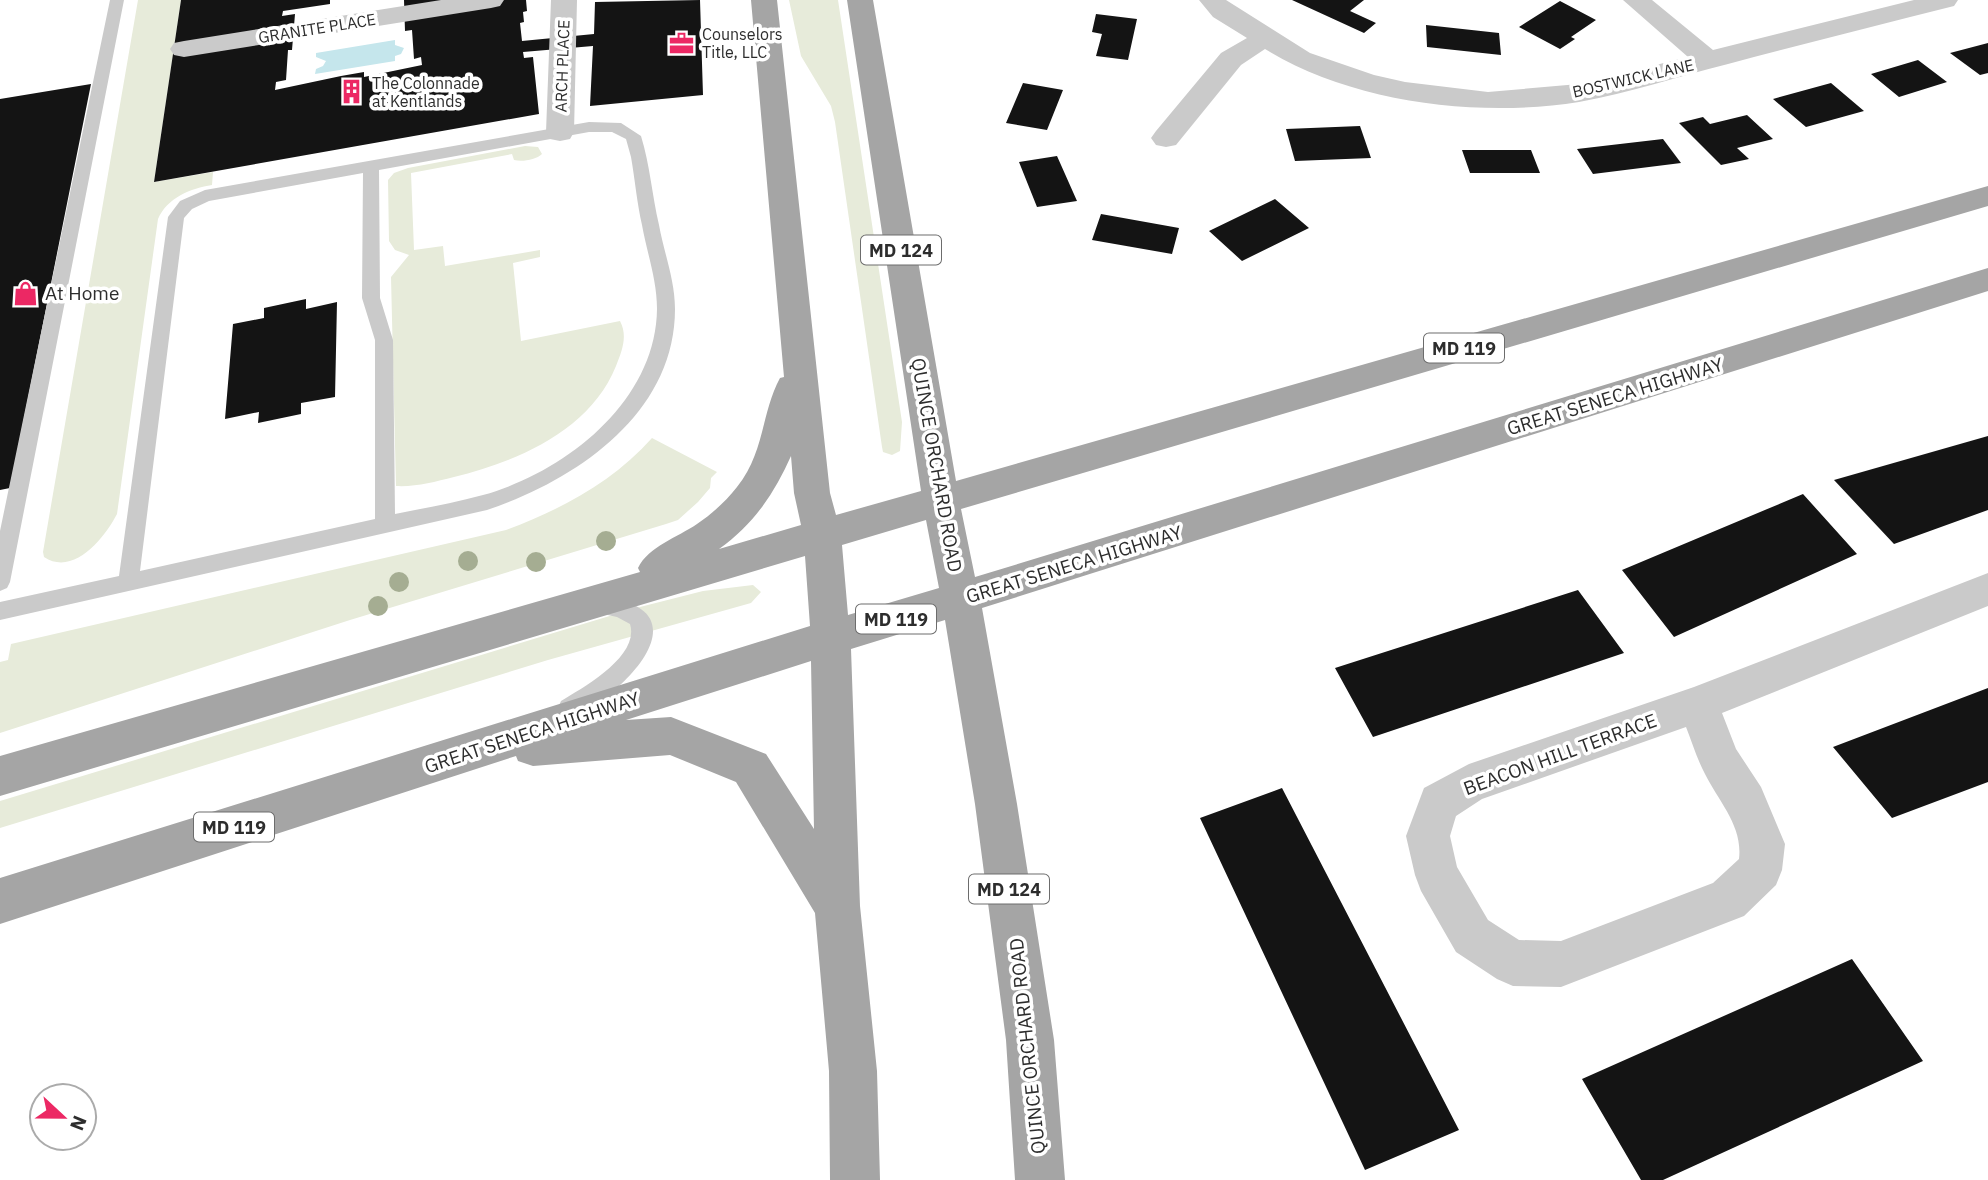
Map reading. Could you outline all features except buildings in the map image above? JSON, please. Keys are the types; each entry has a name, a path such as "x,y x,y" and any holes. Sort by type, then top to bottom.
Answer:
{"main road":[{"path":"764,0 812,493 822,535 831,639 837,906 853,1071 855,1180"},
{"name":"QUINCE ORCHARD ROAD","path":"859,0 941,501 986,737 1030,1040 1040,1180"},
{"name":"MD 119","path":"0,776 569,607 1988,196"},
{"name":"GREAT SENECA HIGHWAY","path":"0,901 1988,278"},
{"path":"569,607 648,573 696,547 734,517 755,493 771,467 786,415 799,351"},
{"path":"485,747 671,736 751,768 837,906"}],"street":[{"name":"GRANITE PLACE","path":"184,49 491,0"},
{"name":"ARCH PLACE","path":"560,132 564,0"},
{"name":"BOSTWICK LANE","path":"1212,0 1222,11 1300,59 1405,91 1488,101 1579,93 1945,0"},
{"path":"1636,0 1708,60"},
{"path":"1166,138 1231,59 1265,38"},
{"name":"BEACON HILL TERRACE","path":"1698,704 1720,761 1746,801 1763,844 1760,870 1728,900 1561,964 1513,962 1472,936 1437,875 1428,836 1439,803 1469,784 1698,704 1988,589"}],"lane":[{"path":"0,582 117,0"},
{"path":"0,611 128,583 487,502 529,487 585,454 611,431 632,407 651,373 664,339 666,310 634,139 626,130 615,127 589,127 205,196 179,211 176,217 128,583"},
{"path":"371,166 371,298 384,340 385,525"},
{"path":"485,747 572,706 604,686 634,656 643,630 641,619 634,612 608,606 569,607"}],"green space":[{"path":"138,0 181,0 154,182 213,172 212,185 181,195 167,205 158,219 117,514 105,533 87,552 66,562 55,562 44,557 43,552"},
{"path":"789,0 838,0 902,422 900,451 892,455 883,452 882,447 835,122 831,106 801,56"},
{"path":"525,146 538,147 542,154 521,161 514,160 512,154 411,173 414,250 443,246 445,266 540,250 540,257 513,263 521,341 620,321 624,338 618,360 604,389 588,409 570,426 548,440 478,471 425,484 396,486 391,277 409,255 395,250 389,241 388,180 394,173 408,168"},
{"path":"652,438 717,472 711,478 710,488 678,520 350,620 0,733 0,662 8,660 11,644 506,530 585,493 620,468"},
{"path":"753,585 761,592 751,603 548,660 0,828 0,801 636,608 703,591"}],"water":[{"path":"395,40 395,45 404,48 401,54 395,56 395,61 315,74 316,69 326,61 316,57 316,53"}],"place":[{"name":"Counselors Title, LLC","path":"682,43"},
{"name":"The Colonnade at Kentlands","path":"352,92"},
{"name":"At Home","path":"25,293"}]}
